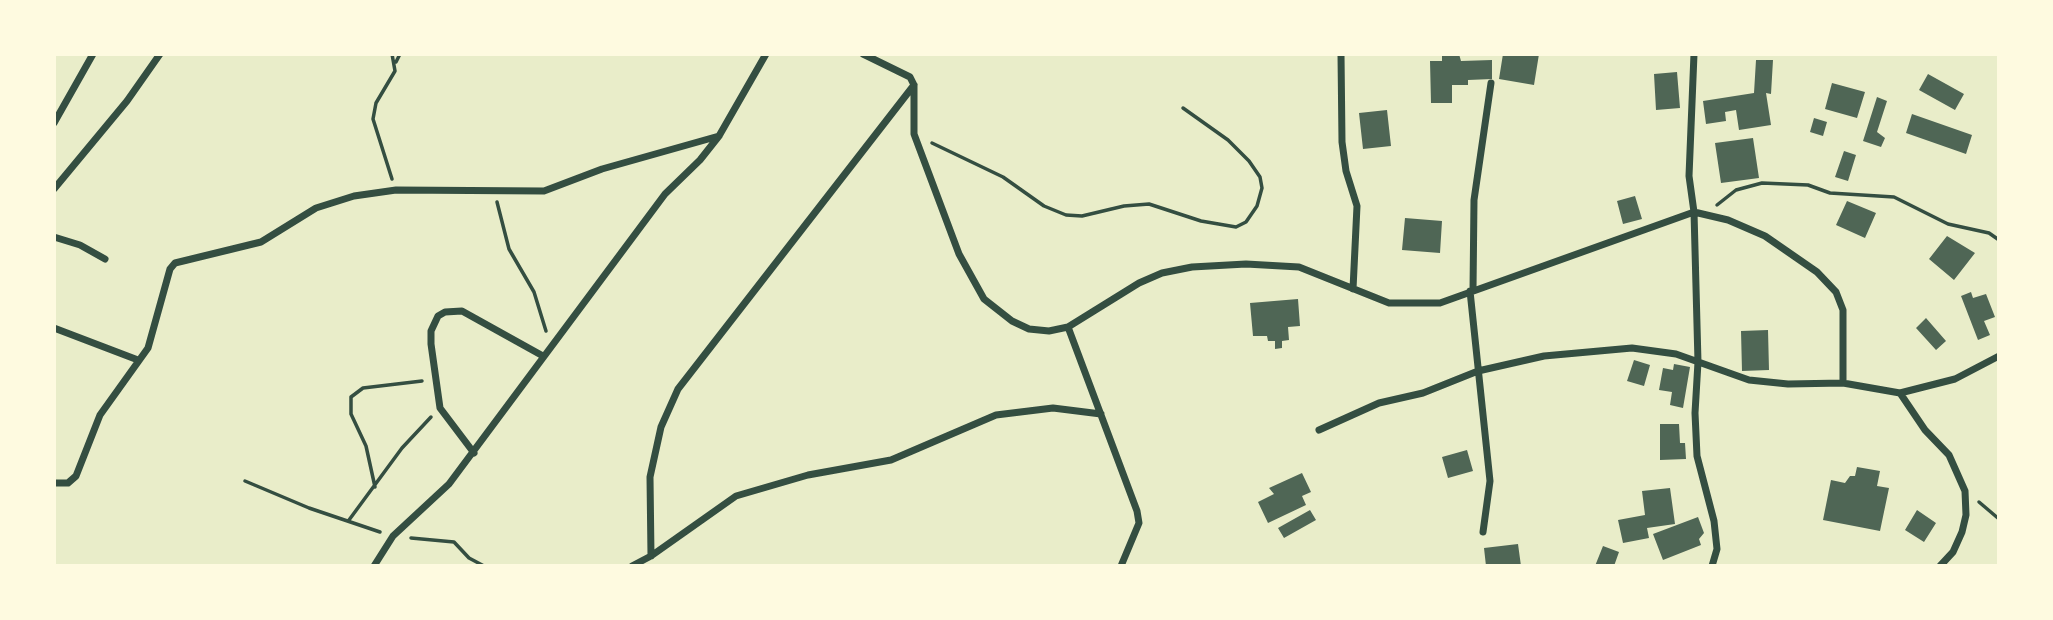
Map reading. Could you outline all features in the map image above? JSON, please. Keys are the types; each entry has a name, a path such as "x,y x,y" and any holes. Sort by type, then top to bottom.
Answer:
{"street":[{"path":"54,123 93,54"},
{"path":"54,189 127,102 160,54"},
{"path":"374,566 393,536 449,484 474,453 543,355 665,194 700,160 719,136 766,54"},
{"path":"863,54 905,72 914,85 914,134 959,254 984,299 1012,321 1029,329 1049,331 1068,327 1139,283 1162,273 1192,267 1246,264 1299,267 1389,303 1440,303 1471,290 1572,258 1694,212 1706,213 1765,236 1817,272 1836,292 1843,310 1843,383"},
{"path":"883,62 890,54"},
{"path":"1341,54 1342,142 1346,172 1357,206 1353,289"},
{"path":"1694,54 1689,176 1694,212 1698,362 1695,413 1697,456 1714,521 1717,549 1712,566"},
{"path":"1483,533 1490,481 1471,290 1474,200 1491,83"},
{"path":"651,556 648,503 652,464 667,408 678,389 914,85"},
{"path":"54,483 64,485 73,480 100,415 152,338 170,269 175,263 261,242 316,208 354,196 396,190 544,191 602,169 719,136"},
{"path":"54,237 105,259"},
{"path":"474,453 440,408 431,331 438,316 445,312 462,311 543,355"},
{"path":"1068,327 1137,511 1139,523 1121,566"},
{"path":"54,328 138,360"},
{"path":"1319,430 1379,403 1423,393 1478,372 1544,356 1632,348 1676,354 1749,380 1788,384 1843,383 1900,393 1955,379 1999,356"},
{"path":"1900,393 1925,430 1949,455 1965,491 1966,515 1962,532 1953,552 1940,566"},
{"path":"632,566 651,556 717,507 756,489 844,467 891,460 996,415 1053,408 1101,414"}],"path":[{"path":"392,54 396,62"},
{"path":"396,190 373,120 376,103 395,71 400,54"},
{"path":"914,134 1003,177 1044,206 1066,215 1082,216 1124,206 1149,204 1201,221 1236,227 1245,222 1257,206 1262,187 1261,177 1250,160 1228,140 1183,108"},
{"path":"1706,213 1736,190 1762,183 1808,185 1830,193 1894,197 1948,224 1989,233 1999,240"},
{"path":"494,191 509,249 534,292 550,347"},
{"path":"375,487 366,446 351,414 351,397 363,388 435,380"},
{"path":"348,521 402,448 440,408"},
{"path":"245,481 393,536 454,542 470,558 484,566"},
{"path":"1965,491 1999,519"}],"building":[{"path":"1442,54 1459,54 1461,61 1492,60 1492,79 1468,80 1468,85 1452,85 1452,103 1431,103 1430,61 1442,61"},
{"path":"1503,54 1539,54 1534,85 1499,79"},
{"path":"1756,60 1773,60 1771,94 1766,93 1771,125 1739,130 1736,110 1725,112 1726,121 1706,124 1703,101 1754,93"},
{"path":"1677,72 1680,108 1656,110 1654,74"},
{"path":"1928,74 1964,94 1955,110 1919,90"},
{"path":"1832,83 1865,92 1857,118 1825,109"},
{"path":"1877,97 1887,101 1877,132 1885,138 1881,147 1863,141"},
{"path":"1387,110 1391,146 1363,149 1359,113"},
{"path":"1912,114 1972,135 1966,154 1906,133"},
{"path":"1814,118 1827,122 1823,136 1810,132"},
{"path":"1753,138 1759,178 1721,183 1715,143"},
{"path":"1844,151 1856,155 1848,181 1835,177"},
{"path":"1635,196 1642,219 1623,224 1617,201"},
{"path":"1847,201 1876,213 1865,238 1836,225"},
{"path":"1405,218 1442,221 1440,253 1402,250"},
{"path":"1947,236 1975,253 1954,280 1929,259"},
{"path":"1971,292 1973,298 1986,294 1995,317 1984,321 1990,335 1978,340 1961,296"},
{"path":"1298,299 1300,326 1288,327 1289,340 1282,341 1282,348 1275,349 1275,341 1268,341 1267,336 1253,336 1250,303"},
{"path":"1926,318 1946,341 1936,350 1916,328"},
{"path":"1768,330 1769,370 1742,371 1741,331"},
{"path":"1634,360 1650,365 1644,386 1627,381"},
{"path":"1674,364 1690,367 1683,408 1670,405 1672,392 1659,390 1663,368 1673,370"},
{"path":"1660,424 1679,424 1680,443 1685,443 1686,459 1660,460"},
{"path":"1467,450 1473,471 1448,478 1442,457"},
{"path":"1857,467 1880,471 1877,486 1889,488 1880,531 1823,520 1831,480 1845,483 1850,476 1855,476"},
{"path":"1302,473 1311,492 1302,496 1306,505 1268,523 1258,502 1274,494 1269,488"},
{"path":"1670,488 1675,524 1647,528 1649,538 1623,543 1618,520 1645,515 1642,491"},
{"path":"1310,510 1316,520 1284,538 1278,528"},
{"path":"1917,510 1936,523 1924,542 1905,530"},
{"path":"1698,517 1704,533 1699,539 1701,545 1663,560 1653,534"},
{"path":"1518,544 1521,566 1486,566 1484,548"},
{"path":"1603,546 1619,552 1614,566 1595,566"}]}
